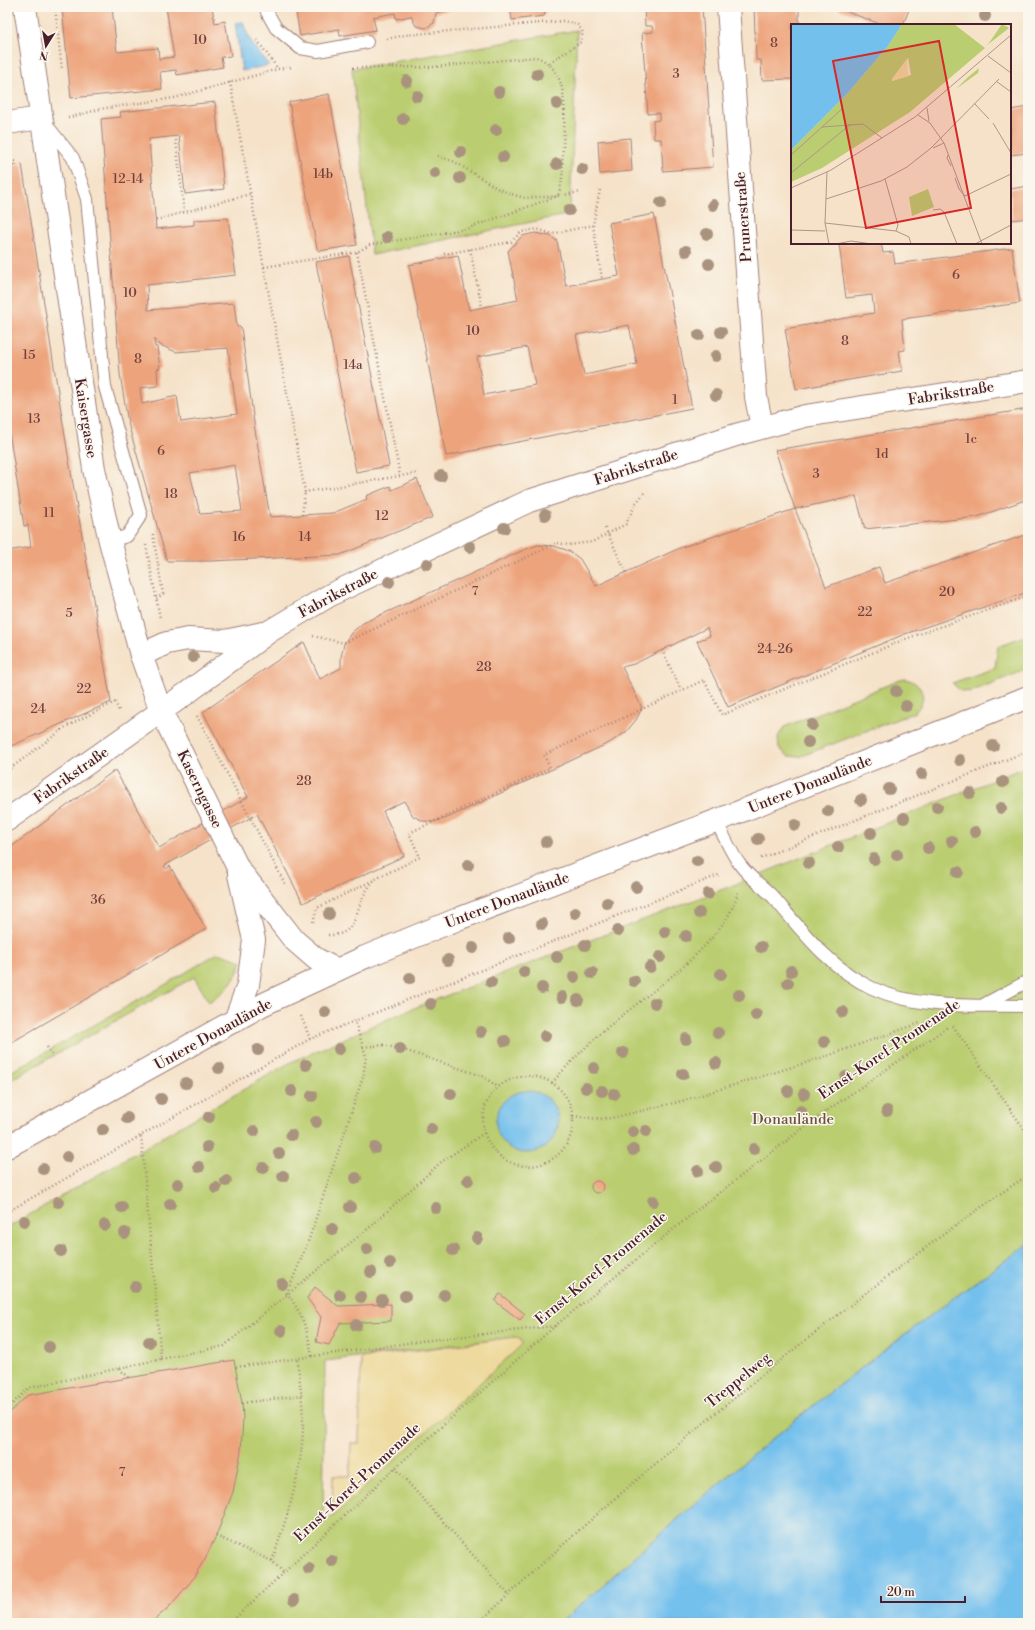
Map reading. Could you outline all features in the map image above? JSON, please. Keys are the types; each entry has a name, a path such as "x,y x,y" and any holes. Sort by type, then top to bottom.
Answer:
{"main road":[{"name":"Kaisergasse","path":"24,7 94,469 110,541 141,655 162,711"},
{"name":"Prunerstraße","path":"728,7 756,397 762,428"},
{"path":"7,123 41,118"},
{"name":"Fabrikstraße","path":"7,820 162,711 270,631 332,594 530,501 762,428 805,416 1028,381"},
{"name":"Fabrikstraße","path":"141,655 167,643 188,639 225,641 270,631"},
{"name":"Untere Donaulände","path":"7,1147 264,1004 337,970 458,919 716,821 1028,697"},
{"name":"Kaserngasse","path":"162,711 238,868 294,940 316,959 337,970"},
{"name":"Kaserngasse","path":"234,1021 248,985 254,940 238,868"}],"lane":[{"path":"266,7 267,12 276,28 300,48 318,51 367,42"},
{"path":"41,118 73,158 87,199 105,387 141,515 127,536 110,541"},
{"path":"716,821 740,866 772,896 796,926 827,956 840,968 867,986 884,992 923,1001 1028,1006"},
{"name":"Ernst-Koref-Promenade","path":"984,1005 1028,981"}],"path":[{"path":"55,7 63,72"},
{"path":"367,42 405,35 563,21 576,24 583,32 581,42 549,63"},
{"path":"351,68 434,67 536,57 549,63 563,90 565,105 562,160 563,178 558,196"},
{"path":"68,110 68,118 100,108 174,98 278,69 298,67"},
{"path":"230,82 305,492 302,515"},
{"path":"176,140 184,212"},
{"path":"438,156 455,162 497,188 525,198 558,196 581,192"},
{"path":"7,162 17,161"},
{"path":"600,190 593,225 602,279"},
{"path":"156,220 250,194"},
{"path":"264,267 356,252 370,245 466,229 558,196"},
{"path":"444,254 511,242 521,232 537,229 552,234 593,225"},
{"path":"470,249 482,307"},
{"path":"356,252 400,476"},
{"path":"305,492 418,473"},
{"path":"311,636 344,644 557,542 579,544 592,542 626,524 644,493"},
{"path":"141,515 156,599 163,594 152,532"},
{"path":"605,528 626,572"},
{"path":"313,922 317,908 420,857 409,833 550,768 544,755 681,690 704,680 722,715 908,638 1028,596"},
{"path":"662,650 681,690"},
{"path":"187,693 287,888"},
{"path":"7,771 67,726 115,702 111,702"},
{"path":"7,1212 310,1040 1028,751"},
{"path":"552,1083 585,1047 671,975 713,937 729,916 734,905 738,891 740,866"},
{"path":"323,933 327,935 336,935 346,931 354,924 364,894 375,879"},
{"path":"309,917 316,926"},
{"name":"Ernst-Koref-Promenade","path":"230,1623 395,1468 555,1326 697,1210 809,1124 952,1024 984,1005"},
{"path":"573,1116 599,1119 612,1118 689,1099 818,1059 927,1020"},
{"path":"287,1293 308,1242 363,1077 366,1056 355,1022"},
{"path":"952,1024 1028,1135"},
{"path":"363,1047 383,1045 401,1049 482,1076 498,1088"},
{"path":"47,1047 53,1057"},
{"path":"519,1077 542,1078 552,1083 565,1095 573,1116 572,1131 565,1146 554,1158 541,1165 516,1165 504,1160 490,1146 482,1124 485,1107 493,1092 505,1082 519,1077"},
{"path":"7,1409 29,1388 224,1346 370,1226 440,1163 484,1133"},
{"path":"141,1135 161,1360"},
{"name":"Treppelweg","path":"479,1623 508,1595 666,1455 760,1376 851,1304 1028,1175"},
{"path":"287,1293 299,1310 306,1324 312,1356"},
{"path":"236,1367 312,1356 555,1326"},
{"path":"272,1561 296,1486 303,1428 302,1396 297,1359"},
{"path":"118,1369 130,1378"},
{"path":"242,1402 302,1396"},
{"path":"395,1468 508,1595"},
{"path":"216,1536 272,1561 283,1572"}],"green space":[{"path":"577,30 570,214 372,255 352,69"},
{"path":"1028,635 1028,669 970,692 961,691 952,683 995,668 998,646"},
{"path":"906,679 917,685 922,694 923,699 921,704 913,713 799,757 788,756 779,748 778,737 784,727 900,680"},
{"name":"Donaulände","path":"1028,766 1028,1244 834,1389 701,1498 560,1623 7,1623 7,1228 289,1063 404,1012 726,888","holes":["515,1337 522,1344 514,1352 323,1524 325,1361"]},
{"path":"218,953 242,961 237,974 230,984 209,1002 194,977 7,1082 7,1074 153,992"}],"sand":[{"path":"515,1337 520,1338 522,1344 514,1352 332,1517 333,1476 350,1476 351,1443 359,1443 361,1358"}],"water":[{"path":"243,22 253,45 269,65 242,71 235,23"},
{"path":"527,1091 539,1093 549,1100 556,1110 558,1122 556,1134 549,1144 539,1151 527,1153 515,1151 505,1144 498,1134 496,1122 498,1110 505,1100 515,1093"},
{"path":"1028,1244 1028,1623 560,1623 701,1498 834,1389"}],"building":[{"path":"62,7 112,7 117,52 158,48 159,59 174,57 166,7 212,7 215,23 225,21 231,56 221,57 223,67 177,75 176,70 160,72 162,89 71,98"},
{"path":"295,7 453,7 453,9 436,13 434,23 426,28 416,26 411,16 396,19 395,13 373,17 376,30 340,36 339,29 300,36"},
{"path":"510,7 546,7 544,16 512,20"},
{"path":"644,7 702,7 713,167 663,171 661,139 654,139 653,121 659,120 659,113 648,114 642,33 653,32 652,26 645,26"},
{"path":"754,7 799,7 799,24 791,24 791,79 762,80 761,60 756,60"},
{"path":"834,7 910,7 903,24 880,24"},
{"path":"329,94 357,245 319,251 317,248 289,102"},
{"path":"215,102 224,189 185,194 179,136 149,139 156,229 194,225 194,220 228,218 236,275 147,285 148,310 234,303 237,327 241,327 255,430 270,517 333,513 367,499 366,496 390,486 392,490 417,479 433,517 340,555 211,561 167,561 128,423 120,374 101,119 121,117 120,112","holes":["154,339 160,345 176,352 228,348 237,414 181,422 177,396 142,404 140,388 158,386 157,369 160,368 157,347 155,347","235,465 242,511 200,514 190,473"]},
{"path":"1028,107 1028,153 1011,155 1011,110"},
{"path":"630,138 632,171 600,174 598,141"},
{"path":"22,164 68,455 111,702 11,746 7,741 7,551 31,547 28,525 24,526 7,419 7,167"},
{"path":"1028,186 1028,218 1012,220 1011,189"},
{"path":"654,214 692,408 446,456 409,265 458,255 469,310 518,300 508,251 522,236 535,233 550,236 557,241 566,286 619,276 609,223","holes":["629,325 637,364 584,375 576,335","527,347 535,385 484,395 477,357"]},
{"path":"839,244 881,244 883,253 893,252 895,264 1012,248 1020,303 902,319 905,350 899,351 902,371 796,389 785,329 874,313 872,295 846,298"},
{"path":"349,256 389,466 356,472 316,262"},
{"path":"1028,409 1028,499 977,517 865,529 856,496 795,509 775,450"},
{"path":"795,509 826,587 879,567 885,583 1028,534 1028,592 905,634 728,707 697,641 710,636 707,628 634,664 622,667 642,708 636,720 626,732 609,743 447,818 433,822 423,821 413,816 404,801 383,811 404,856 303,903 257,814 164,866 166,869 170,866 206,929 7,1045 7,850 115,770 159,848 248,797 203,712 304,642 320,679 341,668 341,657 344,644 351,633 363,623 526,549 538,545 554,546 569,551 580,559 596,586 682,547"},
{"path":"595,1181 599,1181 603,1187 599,1193 595,1193 591,1189 591,1185"},
{"path":"315,1287 338,1306 391,1304 391,1321 340,1323 329,1345 316,1342 321,1317 307,1298"},
{"path":"500,1294 525,1314 520,1320 495,1301"},
{"path":"234,1360 242,1403 243,1418 241,1451 233,1492 206,1557 192,1580 169,1607 151,1623 7,1623 7,1415 28,1395"}]}
